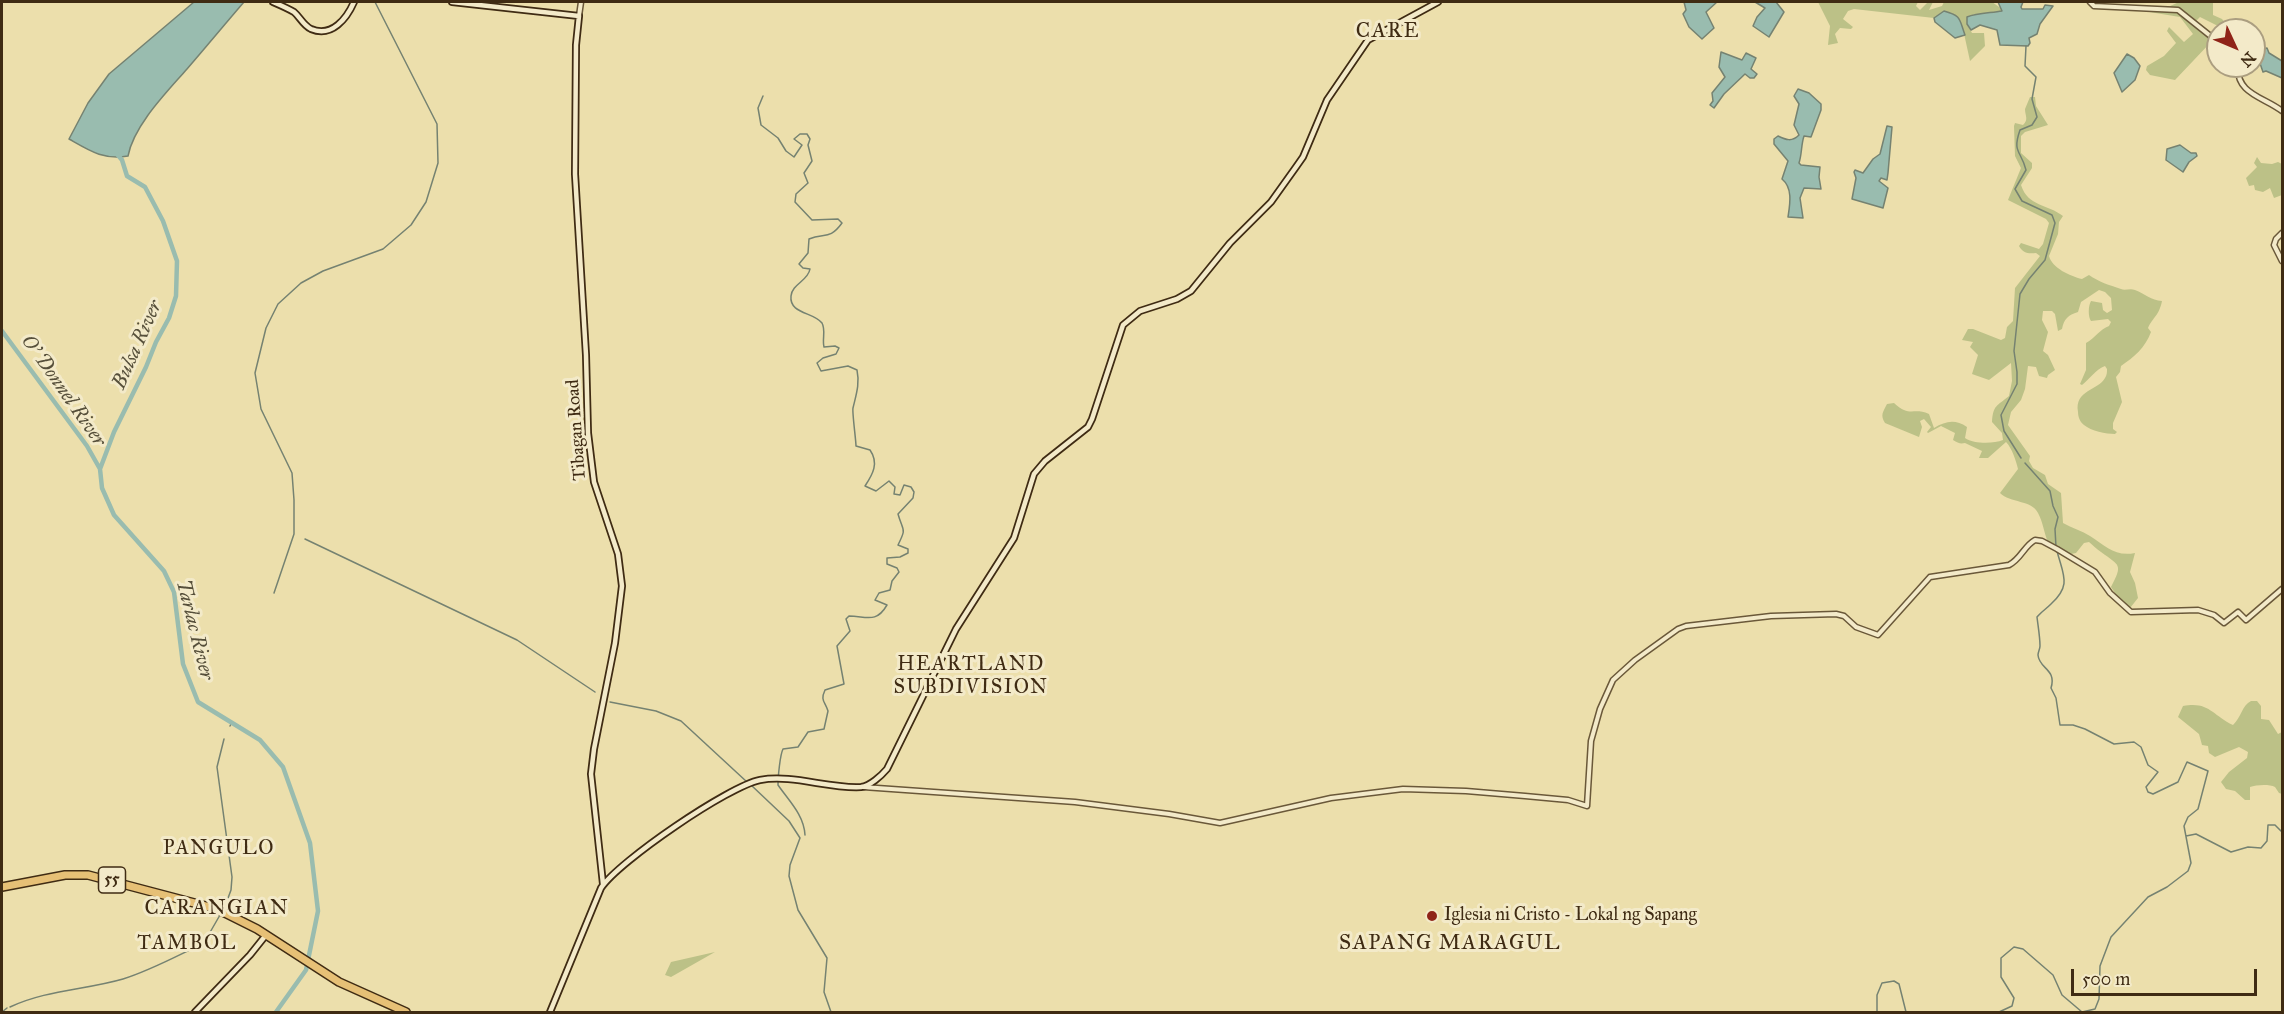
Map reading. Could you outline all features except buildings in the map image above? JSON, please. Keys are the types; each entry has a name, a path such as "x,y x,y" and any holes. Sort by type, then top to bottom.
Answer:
{"highway":[{"name":"55","path":"2,887 64,875 88,875 217,909 266,935 321,972 405,1012"}],"main road":[{"path":"273,2 294,12 309,28 322,30 339,25 354,2"},
{"path":"452,2 579,16"},
{"path":"550,1012 603,884 677,825 753,783 783,780 862,787 883,774 892,761 956,629 1014,538 1034,474 1045,461 1088,427 1124,325 1140,311 1177,299 1191,291 1230,243 1271,202 1292,173 1303,157 1327,100 1368,40 1438,2"},
{"name":"Tibagan Road","path":"579,16 576,45 575,174 586,356 588,433 594,483 614,541 622,575 615,643 591,774 603,884"},
{"path":"195,1012 247,959 266,935"}],"street":[{"name":"Tibagan Road","path":"579,16 581,2"},
{"path":"2090,2 2094,6 2178,10 2206,32"},
{"path":"2237,78 2244,87 2283,111"},
{"path":"2283,233 2274,243 2283,261"},
{"path":"862,787 1075,802 1220,823 1331,798 1403,789 1525,795 1568,800 1587,806 1591,741 1605,695 1623,669 1682,627 1742,619 1836,614 1844,616 1856,627 1878,635 1930,577 2009,564 2017,560 2035,540 2057,549 2096,573 2110,593 2130,612 2198,610 2214,615 2224,622 2238,612 2246,620 2283,589"}],"green space":[{"path":"1818,2 1918,2 1916,6 1920,10 1928,2 1933,2 1929,10 1942,6 1944,2 1992,2 2002,9 2002,12 1974,14 1967,24 1972,33 1984,33 1985,46 1970,61 1963,29 1952,13 1942,12 1934,18 1854,9 1848,11 1843,19 1853,27 1851,29 1840,28 1835,34 1838,43 1828,45 1830,26"},
{"path":"2179,2 2213,2 2213,15 2220,18 2206,18 2206,20 2200,17 2196,21 2181,9 2168,7"},
{"path":"2131,9 2175,10 2206,35 2206,47 2175,80 2150,75 2146,70 2147,66 2164,56 2176,43 2167,31 2169,27 2184,42 2193,34 2180,17"},
{"path":"2030,97 2035,97 2036,106 2048,125 2025,132 2021,136 2021,153 2032,163 2032,168 2021,185 2033,201 2063,216 2049,256 2051,260 2058,268 2072,276 2082,279 2089,275 2108,285 2123,290 2135,290 2162,301 2148,328 2151,332 2146,343 2135,356 2121,366 2116,377 2122,402 2113,423 2113,429 2117,432 2115,434 2099,432 2087,427 2080,421 2078,414 2080,399 2102,382 2107,374 2105,366 2082,385 2080,384 2086,370 2086,343 2111,322 2108,319 2091,321 2090,319 2091,301 2102,303 2103,310 2107,313 2112,310 2111,298 2099,290 2081,302 2078,312 2067,318 2062,329 2058,331 2055,314 2052,311 2043,311 2042,320 2048,332 2043,351 2048,355 2055,370 2047,378 2039,376 2036,367 2028,366 2025,389 2021,400 2011,412 2008,425 2030,456 2029,461 2033,468 2045,475 2048,484 2061,493 2063,523 2087,534 2116,552 2135,553 2130,572 2138,598 2130,608 2121,602 2111,587 2118,570 2116,563 2089,542 2084,543 2076,553 2071,554 2048,542 2035,509 2000,493 2018,469 2012,451 2006,442 1988,458 1979,458 1982,451 1953,440 1955,433 1941,426 1928,433 1931,427 1924,419 1920,421 1922,427 1919,437 1885,423 1883,418 1887,404 1894,403 1904,410 1929,414 1934,428 1950,422 1963,424 1967,427 1965,438 1969,440 1984,443 2003,440 2002,433 1992,422 1993,412 1996,406 2009,396 2012,381 2011,363 1989,380 1972,374 1978,355 1970,347 1973,342 1962,340 1968,329 2001,340 2005,338 2007,327 2013,321 2015,288 2040,256 2026,252 2019,246 2021,243 2039,249 2043,244 2049,223 2046,219 2008,200 2021,168 2015,156 2014,126 2015,123 2023,125 2025,123 2025,109"},
{"path":"2257,157 2261,163 2278,162 2282,164 2282,195 2274,198 2270,188 2263,192 2255,190 2254,185 2249,186 2246,178 2257,167 2254,163"},
{"path":"2251,701 2257,701 2261,706 2261,719 2269,720 2278,734 2282,732 2282,794 2272,786 2256,786 2250,787 2250,800 2245,800 2235,791 2226,789 2221,782 2229,772 2247,758 2248,752 2239,747 2215,757 2209,753 2208,746 2202,745 2199,734 2178,717 2183,706 2199,705 2233,725"},
{"path":"715,952 671,977 665,975 671,962"}],"shaded area":[{"path":"194,2 244,2 152,110 131,144 128,156 104,156 69,139 88,103 109,74"},
{"path":"1684,2 1717,2 1706,12 1714,28 1702,39 1689,27 1683,14 1686,10"},
{"path":"1755,2 1776,2 1784,12 1769,37 1753,26 1765,8"},
{"path":"1998,2 2023,2 2022,9 2043,9 2045,5 2053,6 2040,24 2037,34 2029,38 2028,46 2000,45 1997,30 1980,25 1971,30 1967,24 1967,17 2002,11"},
{"path":"1944,11 1959,19 1965,35 1955,38 1935,22 1934,18"},
{"path":"2266,48 2282,61 2282,78 2266,71"},
{"path":"1721,52 1742,60 1746,53 1756,58 1751,69 1757,74 1754,78 1750,78 1745,74 1724,94 1714,108 1710,105 1713,101 1712,93 1725,77 1719,67"},
{"path":"2127,54 2134,58 2140,66 2135,80 2122,92 2114,73"},
{"path":"1798,89 1809,93 1821,104 1811,137 1804,136 1799,163 1820,167 1821,189 1804,188 1800,198 1803,218 1788,217 1789,192 1782,179 1788,161 1774,144 1774,139 1778,136 1789,140 1799,135 1794,125 1799,104 1794,96"},
{"path":"1887,126 1892,127 1887,180 1881,178 1879,181 1888,188 1883,208 1852,199 1856,178 1854,172 1855,170 1863,173 1873,159 1880,154"},
{"path":"2180,145 2191,153 2196,153 2197,156 2189,162 2183,172 2166,160 2167,149"}],"waterway":[{"path":"274,593 294,534 294,500 292,473 261,409 255,373 266,328 278,304 301,283 323,271 383,249 411,225 426,202 438,163 437,124 375,2"},
{"path":"2021,458 2004,431 2001,415 2017,384 2014,351 2020,294 2045,260 2055,223 2052,215 2022,201 2015,189 2026,170 2017,147 2020,130 2032,125 2037,117 2032,99 2036,77 2025,66 2026,46"},
{"path":"763,96 758,108 761,125 778,138 786,151 794,157 802,145 794,139 800,134 807,134 810,139 808,145 812,161 804,173 808,183 796,194 795,202 812,220 838,219 842,223 830,234 809,239 808,253 799,264 803,268 810,269 809,273 792,292 791,302 798,310 822,323 824,347 839,348 836,354 823,358 817,363 821,371 848,366 857,370 858,385 853,411 856,446 870,450 874,459 872,473 865,486 876,491 889,481 895,487 894,494 900,495 904,485 911,487 914,492 913,498 898,514 903,527 898,545 908,549 908,553 900,557 887,558 887,564 897,568 899,572 892,581 890,590 879,593 875,600 887,605 875,617 849,616 846,619 850,631 837,646 844,684 825,690 823,699 828,711 824,729 808,732 798,747 783,749 782,752 778,785 799,815 805,835"},
{"name":"Bulsa River","path":"100,469 114,432 169,318 176,296 177,261 163,221 145,187 127,176 122,160 117,154"},
{"name":"Tarlac River","path":"2,331 87,446 100,469 102,488 114,515 164,571 174,592 183,664 198,702 260,740 283,767 310,843 318,911 306,970 276,1012"},
{"path":"2025,463 2050,491 2058,517 2055,529 2056,547"},
{"path":"305,539 517,640 595,692"},
{"path":"1999,1012 2012,1006 2014,998 2001,977 2001,958 2014,947 2023,949 2053,975 2062,995 2082,1012 2095,1009 2099,999 2100,966 2111,937 2148,897 2167,887 2188,871 2191,863 2184,826 2188,817 2198,809 2208,771 2187,762 2178,782 2153,794 2148,792 2146,787 2158,772 2148,765 2141,747 2134,742 2114,744 2085,729 2073,725 2060,725 2056,698 2051,688 2052,677 2039,660 2037,617 2058,597 2064,585 2057,551"},
{"path":"610,702 656,711 681,721 747,782"},
{"name":"Tarlac River","path":"230,726 232,722"},
{"path":"224,739 217,767 232,877 231,890 224,909"},
{"path":"751,785 789,821 800,838 790,865 789,876 798,910 827,958 824,992 831,1012"},
{"path":"2186,836 2196,834 2231,852 2248,847 2261,848 2267,841 2268,825 2275,825 2282,832"},
{"path":"10,1007 38,997 109,983 152,968 200,945 205,941 220,915"},
{"path":"1877,1012 1877,995 1882,983 1894,981 1899,984 1906,1012"},
{"path":"2,1012 7,1008"}],"place":[{"name":"Iglesia ni Cristo - Lokal ng Sapang","path":"1432,916"}],"district":[{"name":"CARE","path":"1388,32"},
{"name":"HEARTLAND SUBDIVISION","path":"971,676"},
{"name":"PANGULO","path":"219,849"},
{"name":"CARANGIAN","path":"217,909"},
{"name":"TAMBOL","path":"187,944"},
{"name":"SAPANG MARAGUL","path":"1450,944"}],"water label":[{"name":"O' Donnel River","path":"63,391"}]}
